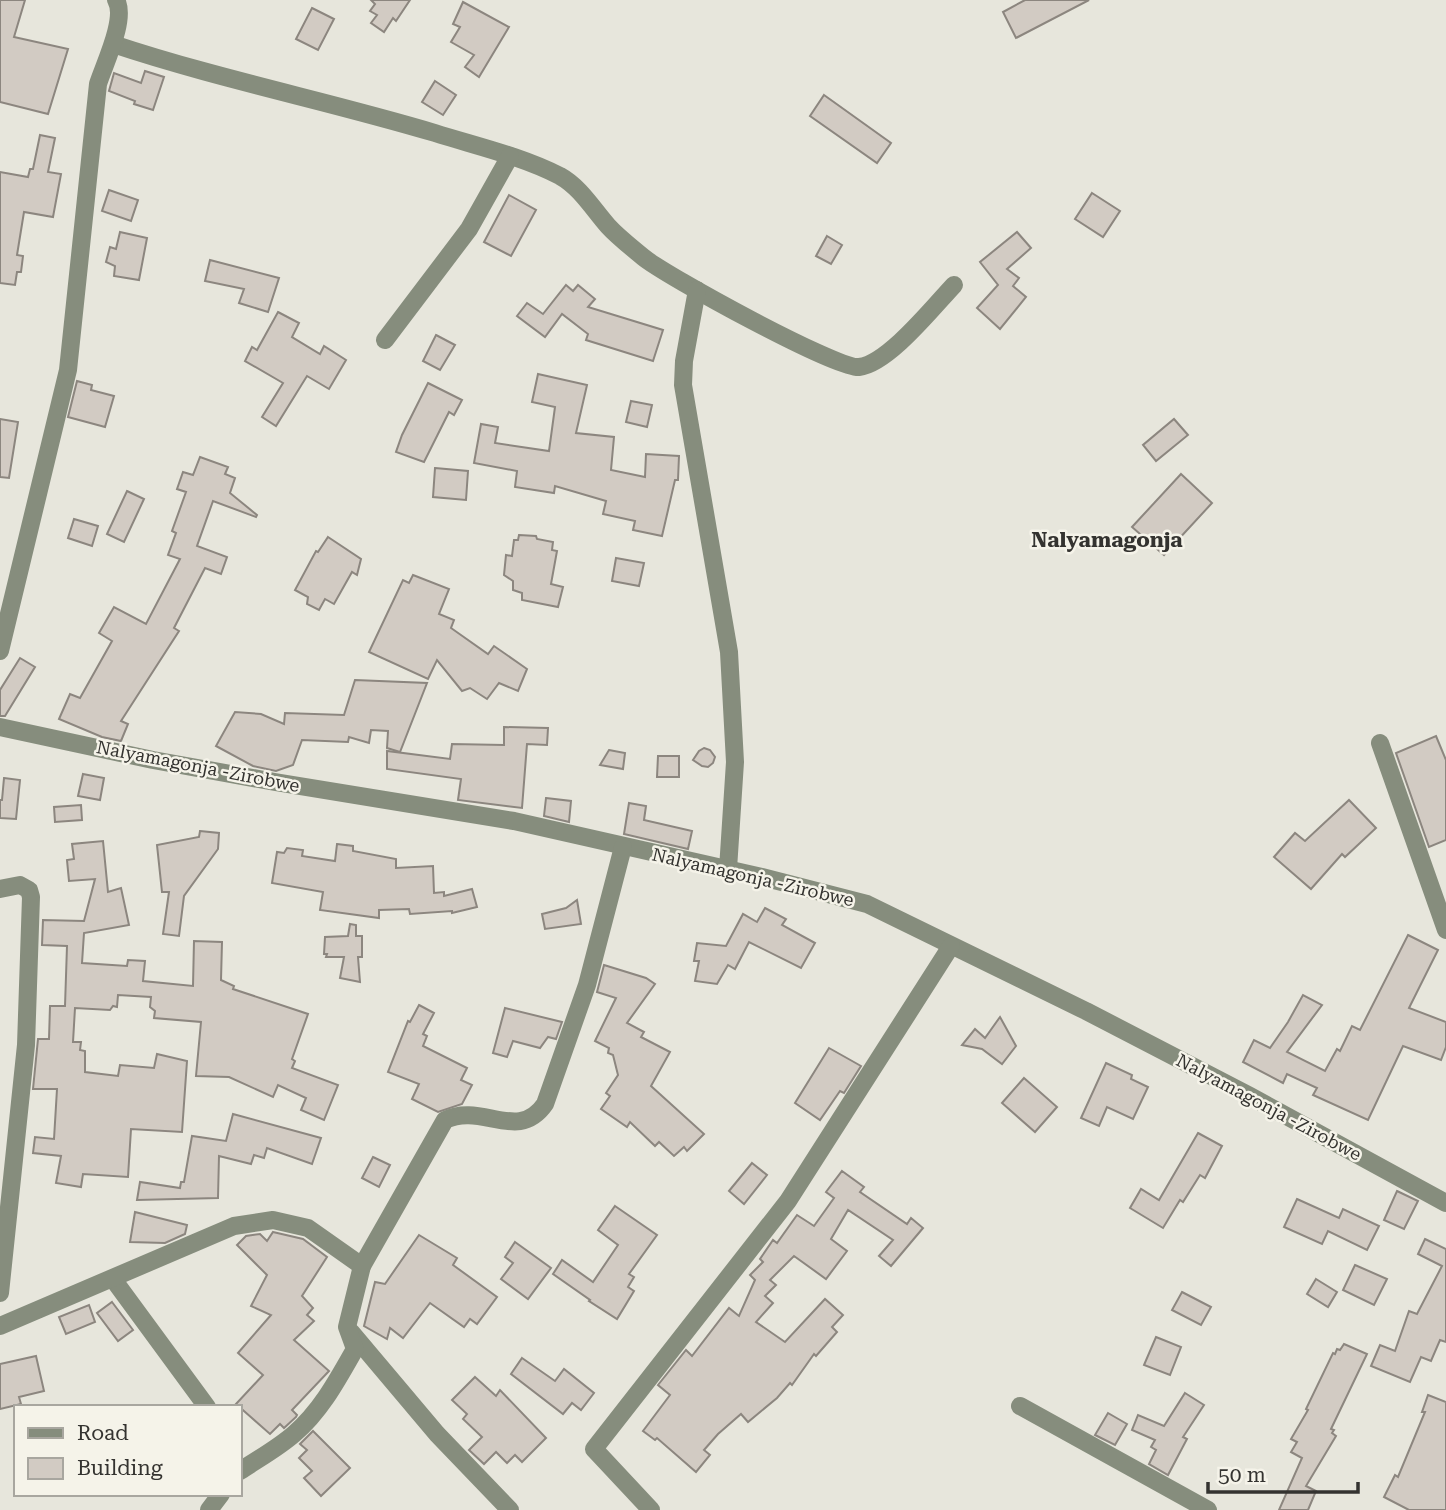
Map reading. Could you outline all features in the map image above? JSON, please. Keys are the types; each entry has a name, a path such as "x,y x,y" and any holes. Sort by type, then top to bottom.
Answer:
{"street":[{"path":"0,651 68,370 98,84 113,44 120,6 117,0"},
{"path":"113,44 152,57 364,112 510,156 562,177 586,199 609,228 646,260 697,290 834,361 858,368 875,362 894,348 954,285"},
{"path":"385,340 469,229 510,156"},
{"path":"697,290 684,361 683,385 729,652 735,762 728,869"},
{"name":"Nalyamagonja -Zirobwe","path":"0,727 234,775 514,821 728,869 867,904 1203,1071 1446,1203"},
{"path":"1380,743 1446,930"},
{"path":"242,1470 294,1434 317,1410 355,1349 347,1327 362,1266 445,1120 454,1115 467,1114 524,1122 539,1112 545,1104 587,985 623,847"},
{"path":"0,889 20,885 29,890 31,897 26,1045 0,1293"},
{"path":"651,1510 594,1450 788,1201 951,946"},
{"path":"0,1326 234,1226 273,1220 308,1228 362,1266"},
{"path":"113,1279 205,1405"},
{"path":"347,1327 437,1434 510,1510"},
{"path":"1020,1406 1208,1510"}],"building":[{"path":"0,0 25,0 14,37 68,49 48,114 0,102"},
{"path":"371,0 410,0 396,21 393,18 384,32 371,23 377,15 370,11 375,4"},
{"path":"1025,0 1089,0 1016,38 1003,12"},
{"path":"463,2 509,27 479,77 465,67 474,55 451,42 460,27 453,24"},
{"path":"312,8 334,19 318,50 296,39"},
{"path":"145,71 164,77 153,110 109,91 114,73 141,83"},
{"path":"435,81 456,95 443,115 422,102"},
{"path":"824,95 891,143 877,163 810,116"},
{"path":"40,135 55,138 48,172 61,174 53,217 24,212 17,255 23,256 21,272 17,272 15,285 0,283 0,172 28,177 30,169 33,169"},
{"path":"109,190 138,200 131,221 102,211"},
{"path":"1092,193 1120,211 1103,237 1075,219"},
{"path":"509,195 536,210 511,256 484,242"},
{"path":"120,232 147,238 139,280 114,276 115,266 106,262 110,247 116,249"},
{"path":"1017,232 1031,248 1007,269 1019,278 1013,286 1026,297 1000,329 977,308 998,285 980,262"},
{"path":"827,236 842,245 831,264 816,256"},
{"path":"210,260 279,278 268,312 239,303 244,289 205,281"},
{"path":"566,285 573,291 578,285 595,299 588,307 663,330 653,361 586,340 588,334 562,314 545,337 517,316 527,303 543,314"},
{"path":"278,312 299,323 292,337 320,354 324,346 346,360 329,389 307,376 276,426 262,417 283,383 245,361 252,347 257,350"},
{"path":"436,335 455,345 440,370 423,361"},
{"path":"538,374 587,385 576,433 614,437 611,470 645,477 646,454 679,456 678,480 675,480 662,536 633,530 635,521 603,514 606,501 555,486 554,493 515,487 517,471 474,463 481,424 498,427 495,443 549,451 555,407 532,402"},
{"path":"77,381 92,385 91,390 114,396 105,427 68,417"},
{"path":"428,383 462,400 454,415 449,412 424,462 396,452"},
{"path":"631,401 652,405 647,427 626,422"},
{"path":"0,419 18,422 9,478 0,477"},
{"path":"1174,419 1188,435 1156,461 1143,445"},
{"path":"200,457 228,467 225,474 235,478 230,493 257,515 256,517 213,501 197,546 227,557 221,574 205,568 174,628 179,631 121,721 128,724 121,741 102,737 59,719 70,694 80,698 112,641 99,633 114,607 146,624 180,559 168,555 176,533 172,531 186,492 177,489 183,472 193,475"},
{"path":"435,468 468,471 466,500 433,497"},
{"path":"1181,474 1212,503 1164,555 1132,527"},
{"path":"127,491 144,499 124,542 107,534"},
{"path":"74,519 98,526 92,546 68,538"},
{"path":"519,535 536,536 537,539 553,542 552,550 557,551 551,584 563,587 558,607 522,600 522,593 513,590 513,581 504,575 506,555 512,556 514,540 518,540"},
{"path":"328,537 361,559 357,575 352,572 334,604 325,599 319,610 307,604 308,597 295,590 316,551 318,552"},
{"path":"616,558 644,563 639,586 612,581"},
{"path":"413,575 449,589 439,614 454,620 451,628 488,654 494,646 527,669 518,691 499,683 487,699 470,688 462,691 437,660 428,679 369,652 403,580 409,583"},
{"path":"20,658 35,667 5,716 0,716 0,690"},
{"path":"355,680 427,683 400,752 387,748 388,731 371,730 369,743 349,737 348,742 302,740 293,765 276,771 253,766 216,746 235,712 261,714 284,724 285,713 344,715"},
{"path":"504,727 548,728 547,745 527,744 522,808 458,800 461,779 387,769 387,751 450,759 452,744 504,745"},
{"path":"1436,736 1446,760 1446,840 1429,847 1396,753"},
{"path":"704,748 710,750 715,757 708,767 693,760"},
{"path":"609,750 625,753 623,769 600,765"},
{"path":"658,756 679,756 679,777 657,777"},
{"path":"83,774 104,778 100,800 78,796"},
{"path":"4,778 20,780 16,819 0,818"},
{"path":"546,798 571,801 569,822 544,816"},
{"path":"1349,800 1376,828 1345,857 1342,854 1311,889 1274,857 1295,833 1305,841"},
{"path":"629,803 646,806 644,820 692,831 688,849 624,834"},
{"path":"81,805 82,820 55,822 54,807"},
{"path":"200,831 219,833 218,849 184,896 179,936 163,934 169,892 162,892 157,845 199,837"},
{"path":"103,841 108,892 121,888 129,925 84,933 82,963 127,966 128,960 145,961 143,981 193,986 194,941 222,942 221,980 234,986 233,989 308,1014 292,1059 295,1061 292,1068 338,1085 324,1120 301,1110 306,1098 278,1085 273,1097 229,1077 196,1076 201,1022 154,1018 155,1011 150,1007 151,997 118,995 117,1007 113,1006 110,1010 75,1008 73,1042 81,1042 80,1050 85,1051 85,1072 118,1076 120,1065 154,1068 157,1054 187,1061 182,1132 131,1129 128,1177 83,1174 81,1187 56,1183 61,1156 33,1153 35,1137 54,1139 57,1089 33,1089 38,1039 49,1039 50,1006 65,1006 67,946 42,945 43,920 84,921 95,879 69,881 67,860 74,859 72,844"},
{"path":"337,844 353,846 353,851 396,859 396,868 433,866 434,893 444,892 444,896 472,889 477,907 452,913 410,914 409,909 379,910 379,918 320,910 323,892 272,883 277,852 284,853 287,848 303,850 302,856 335,861"},
{"path":"577,900 581,924 545,929 542,914 566,908"},
{"path":"765,908 786,919 782,925 815,943 801,968 749,942 735,969 728,965 717,984 695,981 699,961 694,961 697,943 726,946 743,914 757,922"},
{"path":"350,924 356,925 356,936 362,936 362,957 358,957 360,982 340,978 344,957 326,957 327,954 324,954 325,937 348,936"},
{"path":"1408,935 1438,950 1409,1008 1446,1022 1446,1047 1441,1060 1403,1046 1368,1120 1313,1095 1317,1088 1287,1074 1283,1083 1243,1062 1254,1040 1270,1048 1303,995 1322,1005 1287,1052 1325,1071 1337,1049 1340,1051 1352,1026 1360,1030"},
{"path":"604,965 646,978 655,984 627,1023 644,1032 641,1037 670,1052 651,1086 704,1134 687,1151 684,1147 674,1156 659,1142 655,1146 630,1122 627,1127 601,1109 610,1096 606,1093 618,1075 613,1055 608,1053 609,1048 595,1041 616,998 597,992"},
{"path":"419,1005 434,1013 423,1034 427,1036 423,1046 467,1068 461,1080 472,1085 462,1104 438,1112 412,1099 419,1084 388,1072 408,1021 410,1022"},
{"path":"505,1008 562,1022 556,1039 548,1037 540,1048 513,1041 507,1057 493,1053"},
{"path":"1000,1017 1016,1046 1002,1064 982,1049 962,1045 975,1029 985,1038"},
{"path":"829,1048 861,1066 844,1093 840,1091 820,1120 795,1103"},
{"path":"1106,1063 1132,1075 1131,1079 1148,1087 1133,1119 1107,1107 1099,1126 1081,1118"},
{"path":"1024,1078 1057,1107 1035,1132 1002,1103"},
{"path":"233,1114 321,1138 312,1164 267,1148 264,1158 254,1155 251,1164 219,1156 218,1198 137,1200 140,1182 180,1188 181,1182 184,1182 192,1136 226,1141"},
{"path":"1198,1133 1222,1146 1205,1178 1200,1175 1163,1228 1130,1208 1141,1189 1159,1200"},
{"path":"373,1157 390,1165 379,1187 362,1178"},
{"path":"752,1163 767,1175 744,1204 729,1191"},
{"path":"842,1171 864,1187 860,1192 907,1224 911,1218 923,1228 891,1266 879,1256 893,1240 848,1210 831,1239 847,1251 826,1279 794,1256 770,1280 776,1285 765,1296 773,1303 756,1322 785,1342 825,1299 843,1315 832,1327 837,1332 816,1356 814,1354 792,1385 790,1383 777,1398 748,1422 741,1414 718,1434 704,1450 710,1455 696,1472 657,1438 655,1440 643,1431 670,1395 658,1385 686,1350 692,1356 729,1308 739,1316 755,1280 750,1275 763,1262 760,1259 773,1240 777,1243 797,1215 814,1226 834,1198 826,1192"},
{"path":"1397,1191 1418,1201 1404,1229 1384,1220"},
{"path":"1297,1199 1339,1218 1343,1209 1379,1226 1367,1250 1328,1231 1322,1244 1284,1227"},
{"path":"615,1206 657,1235 629,1274 634,1277 628,1287 634,1291 617,1319 553,1274 562,1260 593,1282 618,1245 598,1230"},
{"path":"135,1212 187,1225 185,1234 165,1243 130,1242"},
{"path":"273,1232 303,1239 327,1257 302,1296 313,1308 307,1315 314,1321 294,1340 329,1371 292,1410 296,1417 284,1428 280,1424 270,1434 242,1409 242,1405 236,1404 263,1375 238,1353 271,1315 251,1306 267,1275 237,1245 246,1236 260,1234 267,1241"},
{"path":"419,1235 457,1258 453,1265 497,1297 477,1324 470,1319 464,1327 430,1303 403,1338 390,1328 387,1339 364,1326 375,1282 385,1284"},
{"path":"1425,1239 1446,1249 1446,1342 1440,1340 1431,1361 1421,1357 1410,1382 1371,1366 1380,1345 1395,1351 1409,1311 1417,1314 1442,1266 1418,1254"},
{"path":"515,1242 551,1268 528,1299 501,1279 513,1263 505,1257"},
{"path":"1355,1265 1387,1279 1374,1305 1343,1290"},
{"path":"1316,1279 1337,1292 1328,1307 1307,1294"},
{"path":"1182,1292 1211,1307 1201,1325 1172,1310"},
{"path":"112,1302 133,1330 118,1341 97,1313"},
{"path":"89,1305 95,1322 66,1334 59,1317"},
{"path":"1156,1337 1181,1347 1170,1375 1144,1365"},
{"path":"1344,1344 1367,1354 1331,1429 1336,1436 1306,1486 1316,1491 1308,1510 1279,1510 1302,1458 1291,1452 1297,1442 1291,1439 1308,1410 1306,1409 1333,1353 1335,1354 1337,1349 1340,1350"},
{"path":"36,1356 44,1391 19,1397 21,1404 0,1409 0,1364"},
{"path":"522,1358 555,1381 564,1369 594,1393 581,1410 572,1403 563,1414 511,1374"},
{"path":"475,1377 496,1396 500,1390 546,1438 522,1462 515,1455 507,1463 496,1452 484,1464 469,1450 482,1437 463,1419 467,1414 452,1400"},
{"path":"1185,1393 1204,1405 1183,1437 1187,1439 1168,1475 1149,1464 1156,1450 1151,1447 1155,1440 1132,1430 1138,1415 1164,1426"},
{"path":"1428,1395 1446,1402 1446,1510 1409,1510 1384,1497 1395,1475 1398,1477 1425,1412 1422,1412"},
{"path":"1108,1413 1127,1424 1115,1445 1095,1435"},
{"path":"313,1431 350,1468 321,1496 304,1478 312,1471 299,1458 307,1450 300,1444"}],"district":[{"name":"Nalyamagonja","path":"1107,540"}]}
